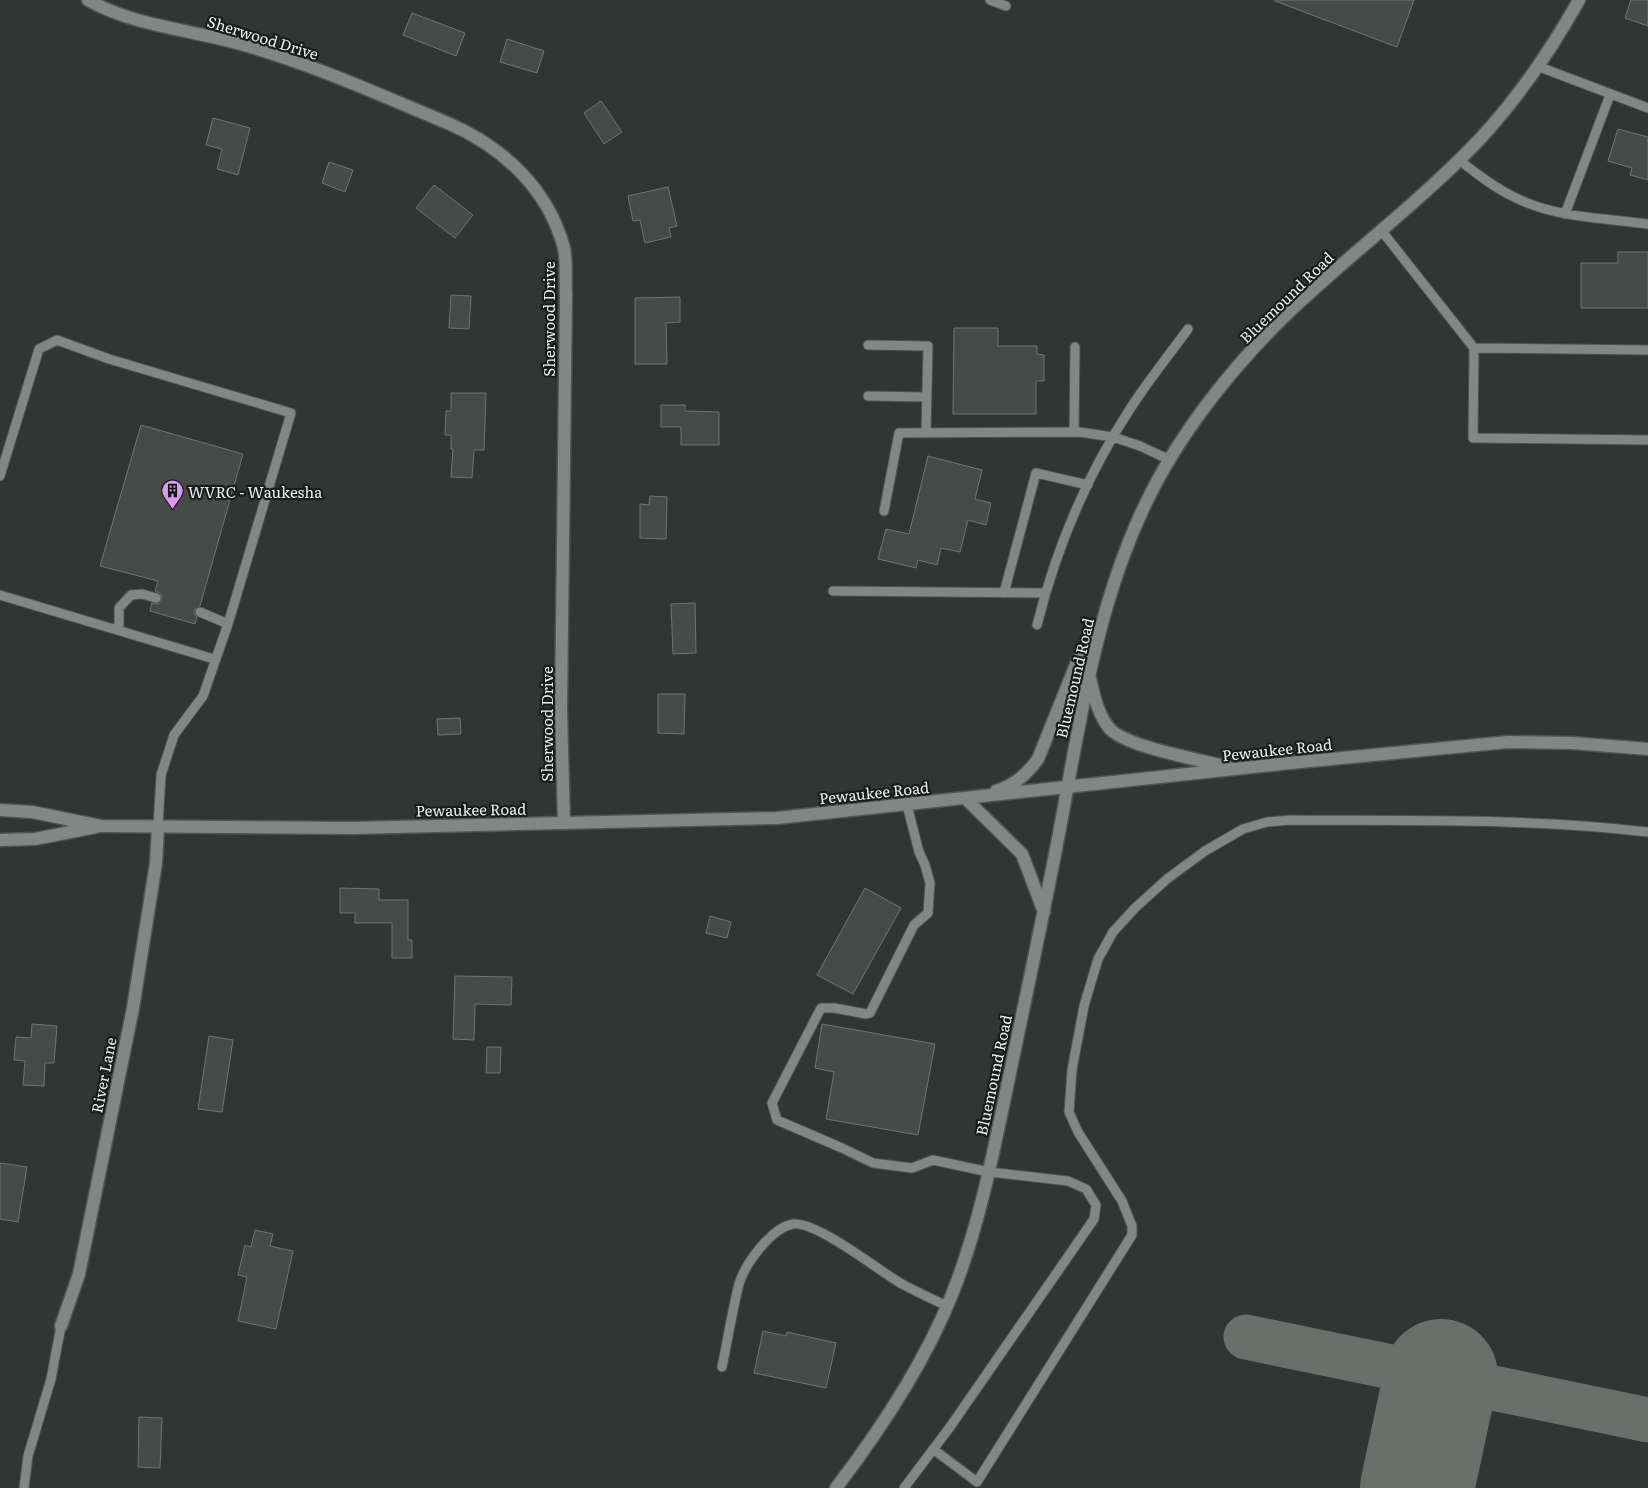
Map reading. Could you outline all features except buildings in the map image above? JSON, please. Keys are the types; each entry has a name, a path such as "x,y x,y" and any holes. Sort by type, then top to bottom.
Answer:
{"main road":[{"name":"Sherwood Drive","path":"88,0 119,15 157,26 236,43 292,60 473,134 520,170 543,198 550,211 564,249 566,294 562,700 564,824"},
{"name":"Bluemound Road","path":"836,1488 867,1447 906,1386 947,1306 968,1250 990,1172 1044,912 1089,676 1118,570 1146,502 1170,460 1203,411 1262,339 1290,311 1459,160 1503,112 1537,66 1578,0"},
{"path":"980,797 1018,781 1038,759 1077,662 1102,624"},
{"path":"1089,676 1101,716 1115,733 1141,745 1236,769"},
{"name":"Pewaukee Road","path":"0,810 32,812 100,826 158,827 352,828 777,818 1508,742 1648,749"},
{"path":"966,798 1022,854 1044,912"},
{"name":"Pewaukee Road","path":"0,840 35,839 100,826"},
{"name":"River Lane","path":"62,1326 79,1274 133,1008 156,864 158,827"}],"lane":[{"path":"990,0 1006,6"},
{"path":"1537,66 1648,108"},
{"path":"1565,214 1610,95"},
{"path":"1459,160 1484,180 1518,199 1539,207 1565,214 1648,224"},
{"path":"1381,230 1474,348 1473,438 1648,440"},
{"path":"1037,625 1062,543 1088,485 1130,408 1188,329"},
{"path":"0,476 39,349 57,340 109,359 291,413 228,624 214,659 203,696 174,735 161,775 158,827"},
{"path":"868,345 928,346 926,433"},
{"path":"1074,432 1075,347"},
{"path":"1474,348 1648,350"},
{"path":"868,396 927,397"},
{"path":"884,511 899,433 1074,432 1113,437 1140,446 1170,460"},
{"path":"1004,593 1036,473 1088,485"},
{"path":"833,591 1045,594"},
{"path":"119,630 119,608 131,594 142,594 156,598"},
{"path":"0,595 214,659"},
{"path":"200,612 228,624"},
{"path":"904,1488 950,1427 1094,1219 1096,1205 1086,1189 1068,1181 990,1172 934,1160 912,1168 873,1163 777,1120 772,1103 821,1008 870,1013 914,925 928,913 930,883 919,852 907,805"},
{"path":"934,1449 977,1482 1132,1235 1132,1226 1122,1201 1078,1132 1069,1112 1072,1070 1084,1006 1098,959 1114,932 1135,908 1167,878 1205,851 1242,829 1267,822 1291,820 1499,821 1590,825 1648,832"},
{"path":"722,1367 740,1283 749,1265 765,1242 777,1230 794,1224 816,1229 901,1283 947,1306"},
{"path":"24,1488 28,1456 51,1379 62,1326"}],"taxiway":[{"path":"1246,1337 1648,1420"}],"runway":[{"path":"1417,1488 1441,1376"}],"place":[{"name":"WVRC - Waukesha","path":"172,510"}]}
